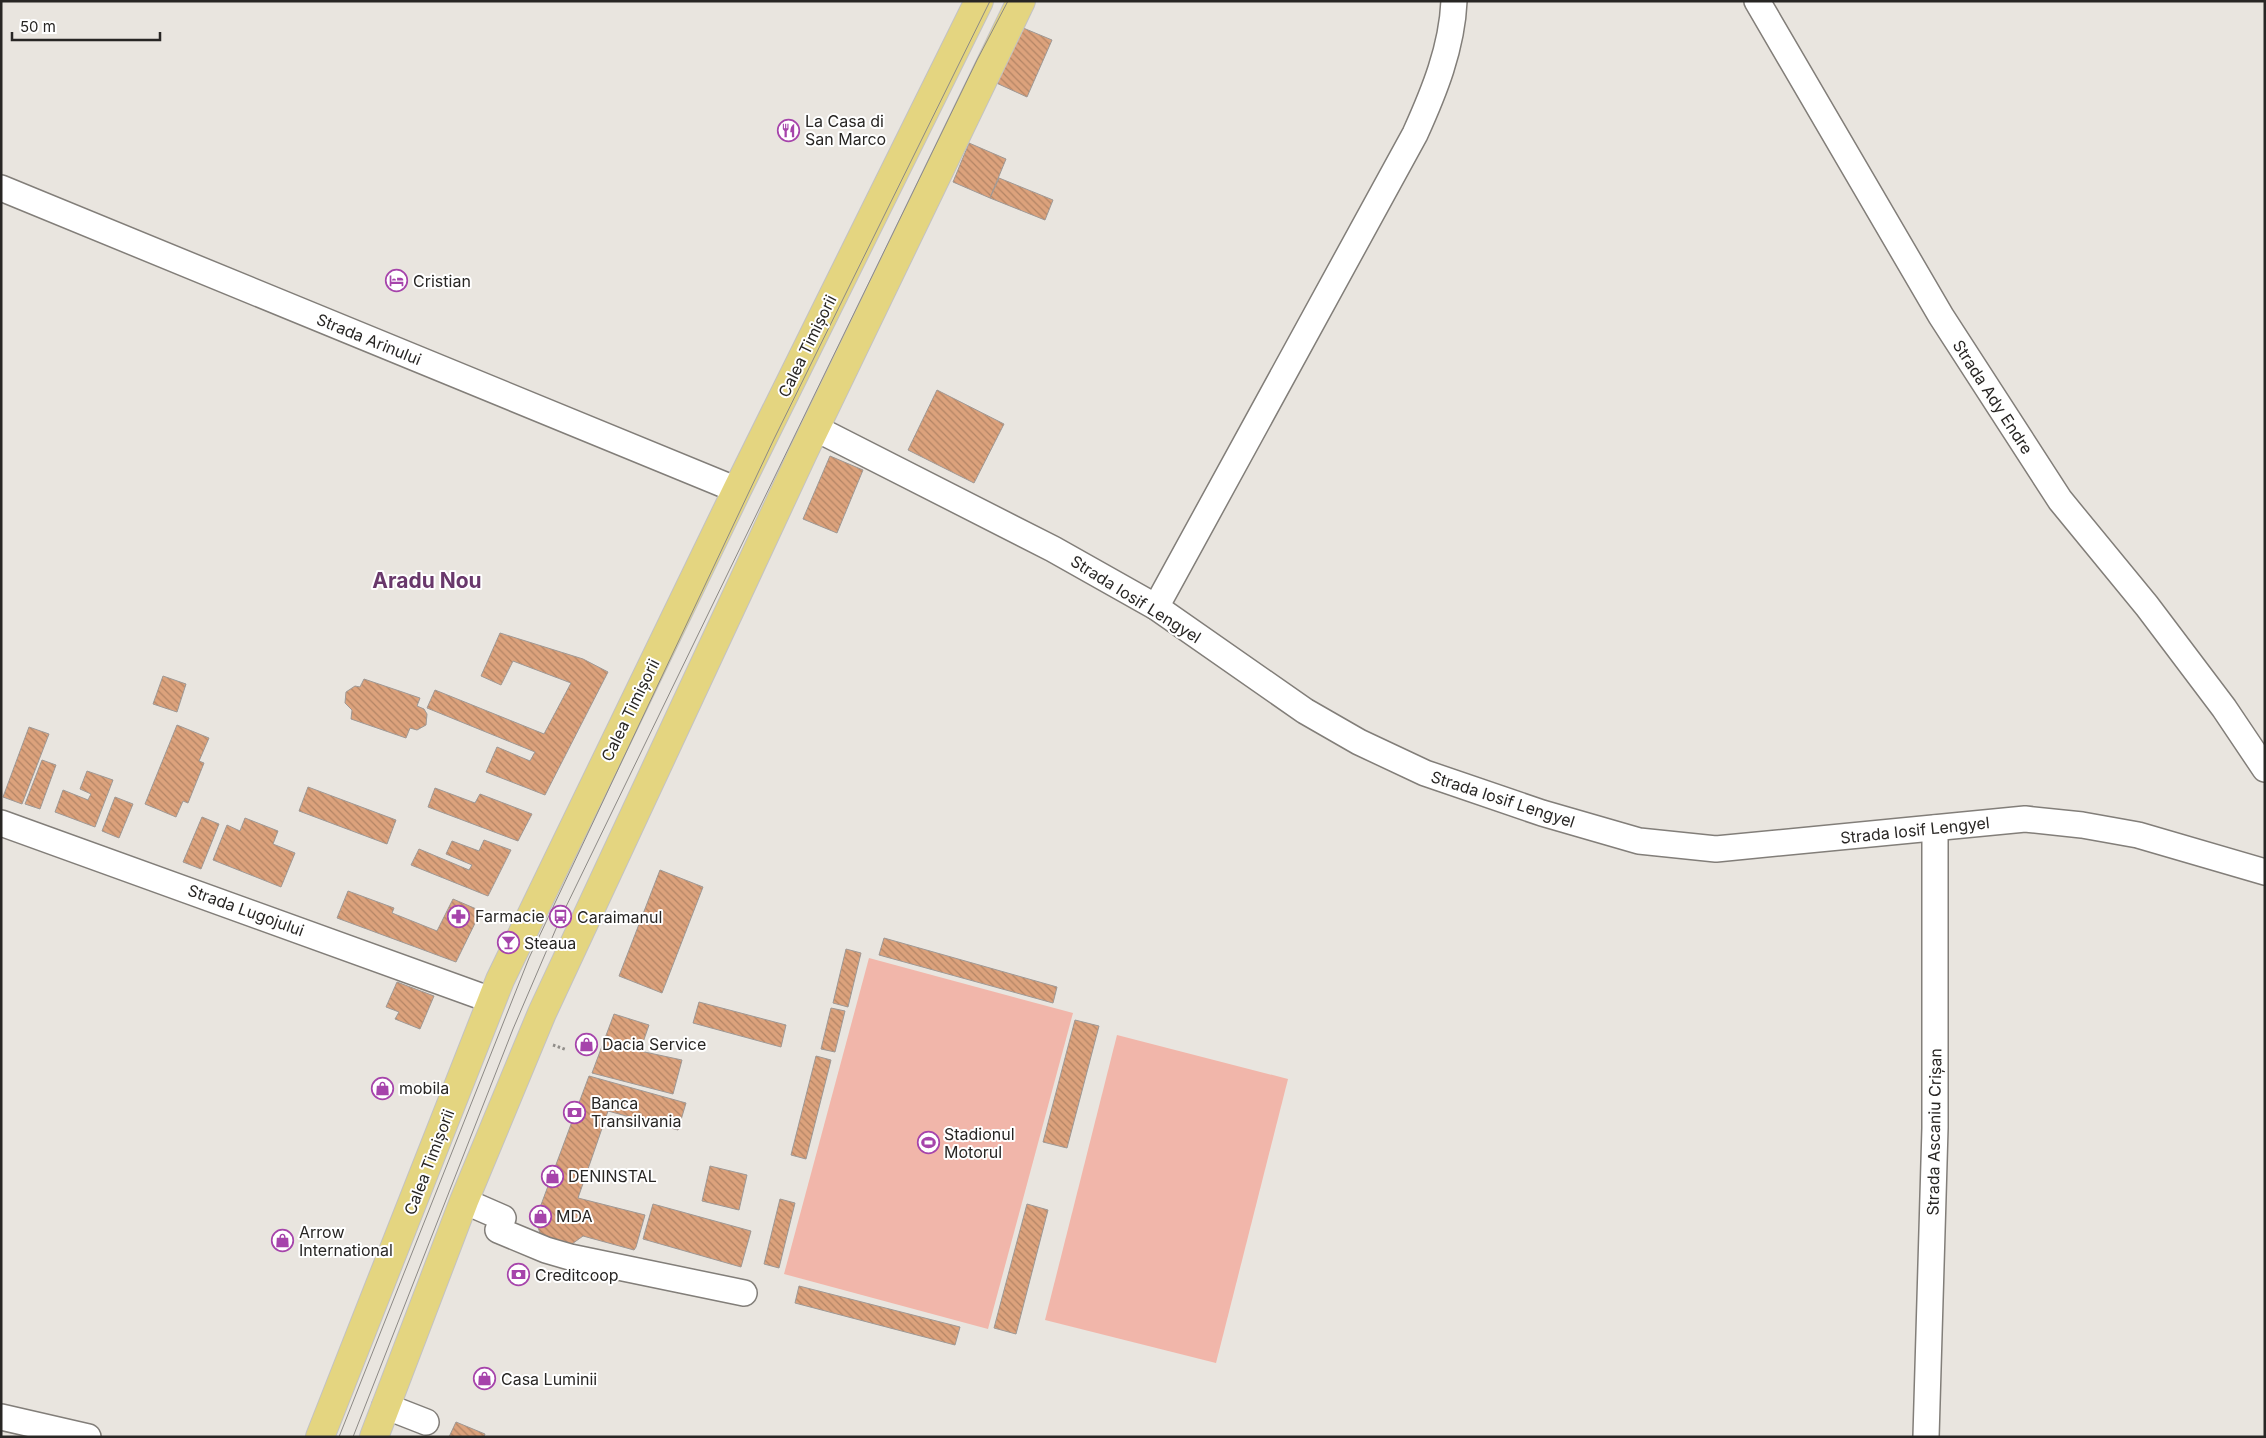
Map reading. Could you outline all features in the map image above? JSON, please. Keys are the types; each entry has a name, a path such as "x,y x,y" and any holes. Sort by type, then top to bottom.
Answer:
{"main road":[{"name":"Calea Timișorii","path":"320,1437 491,1000 737,490 979,1"},
{"path":"374,1437 464,1201 542,1013 815,428 1021,1"}],"street":[{"path":"1156,607 1416,134 1434,93 1446,53 1454,1"},
{"name":"Strada Ady Endre","path":"1757,1 1941,316 2060,500 2147,606 2224,708 2265,769"},
{"name":"Strada Arinului","path":"1,188 737,490"},
{"name":"Strada Iosif Lengyel","path":"815,428 1054,549 1156,607 1305,711 1359,742 1425,773 1542,814 1639,841 1716,850 2025,820 2082,825 2138,835 2262,867"},
{"name":"Strada Lugojului","path":"1,822 491,1000"},
{"name":"Strada Ascaniu Crișan","path":"1926,1437 1935,1128 1935,828"},
{"path":"464,1201 546,1250 744,1293"},
{"path":"385,1406 426,1422"},
{"path":"1,1417 88,1437"}],"shaded area":[{"name":"Stadionul Motorul","path":"869,958 1073,1013 988,1329 784,1274"},
{"path":"1117,1035 1288,1079 1216,1363 1045,1320"}],"building":[{"path":"1016,25 1052,40 1027,97 992,81"},
{"path":"969,143 1006,159 990,198 953,182"},
{"path":"999,178 1053,200 1045,220 990,198"},
{"path":"937,390 1004,424 974,483 908,450"},
{"path":"830,456 863,470 837,533 803,519"},
{"path":"500,633 583,659 608,672 545,795 486,772 497,747 530,761 535,752 427,708 435,690 544,734 571,683 513,661 501,685 481,676"},
{"path":"163,676 186,684 177,712 153,704"},
{"path":"364,679 420,698 417,706 424,709 427,714 426,725 417,730 410,728 406,738 351,719 352,710 345,703 346,692 355,686 360,687"},
{"path":"177,725 209,738 199,761 204,763 188,803 183,801 176,817 145,804"},
{"path":"29,727 49,734 22,804 3,797"},
{"path":"42,760 56,765 40,809 25,804"},
{"path":"87,771 113,780 95,827 55,812 63,790 88,800 91,794 80,789"},
{"path":"308,787 396,820 387,844 299,811"},
{"path":"435,788 475,803 480,794 532,814 518,841 428,807"},
{"path":"115,797 133,804 119,838 102,831"},
{"path":"202,817 219,824 201,869 183,862"},
{"path":"245,818 278,831 273,844 295,853 281,887 213,860 227,825 240,831"},
{"path":"484,840 511,850 488,896 411,865 419,849 469,870 472,865 446,854 452,841 479,851"},
{"path":"660,870 703,887 662,993 619,976"},
{"path":"348,891 394,908 392,913 437,931 453,899 481,911 456,962 337,918"},
{"path":"884,938 1057,987 1053,1003 879,955"},
{"path":"846,949 861,953 848,1007 833,1003"},
{"path":"397,982 434,996 420,1029 395,1019 399,1012 386,1007"},
{"path":"699,1002 786,1025 781,1047 693,1023"},
{"path":"831,1008 845,1011 835,1052 821,1049"},
{"path":"614,1014 649,1025 640,1051 682,1060 673,1094 592,1073"},
{"path":"1075,1020 1099,1026 1067,1148 1043,1142"},
{"path":"816,1056 831,1060 806,1159 791,1155"},
{"path":"589,1076 686,1103 678,1130 608,1111 578,1198 645,1215 634,1250 583,1236 565,1249 545,1244 535,1221"},
{"path":"710,1166 747,1175 739,1210 702,1201"},
{"path":"780,1199 795,1203 779,1268 764,1264"},
{"path":"653,1204 751,1231 741,1267 643,1239"},
{"path":"1027,1204 1048,1210 1016,1334 994,1328"},
{"path":"799,1286 960,1327 955,1345 795,1303"},
{"path":"456,1422 485,1434 484,1437 449,1437"}],"tram line":[{"path":"339,1437 529,958 774,439 990,1"},
{"path":"353,1437 513,1029 561,917 977,60 1008,1"}],"place":[{"name":"La Casa di San Marco","path":"789,130"},
{"name":"Cristian","path":"397,281"},
{"name":"Farmacie","path":"459,916"},
{"name":"Caraimanul","path":"561,917"},
{"name":"Steaua","path":"508,943"},
{"name":"Dacia Service","path":"586,1044"},
{"name":"mobila","path":"383,1088"},
{"name":"Banca Transilvania","path":"575,1112"},
{"name":"Stadionul Motorul","path":"928,1143"},
{"name":"DENINSTAL","path":"552,1176"},
{"name":"MDA","path":"540,1216"},
{"name":"Arrow International","path":"283,1241"},
{"name":"Creditcoop","path":"519,1275"},
{"name":"Casa Luminii","path":"485,1379"}],"district":[{"name":"Aradu Nou","path":"427,580"}]}
